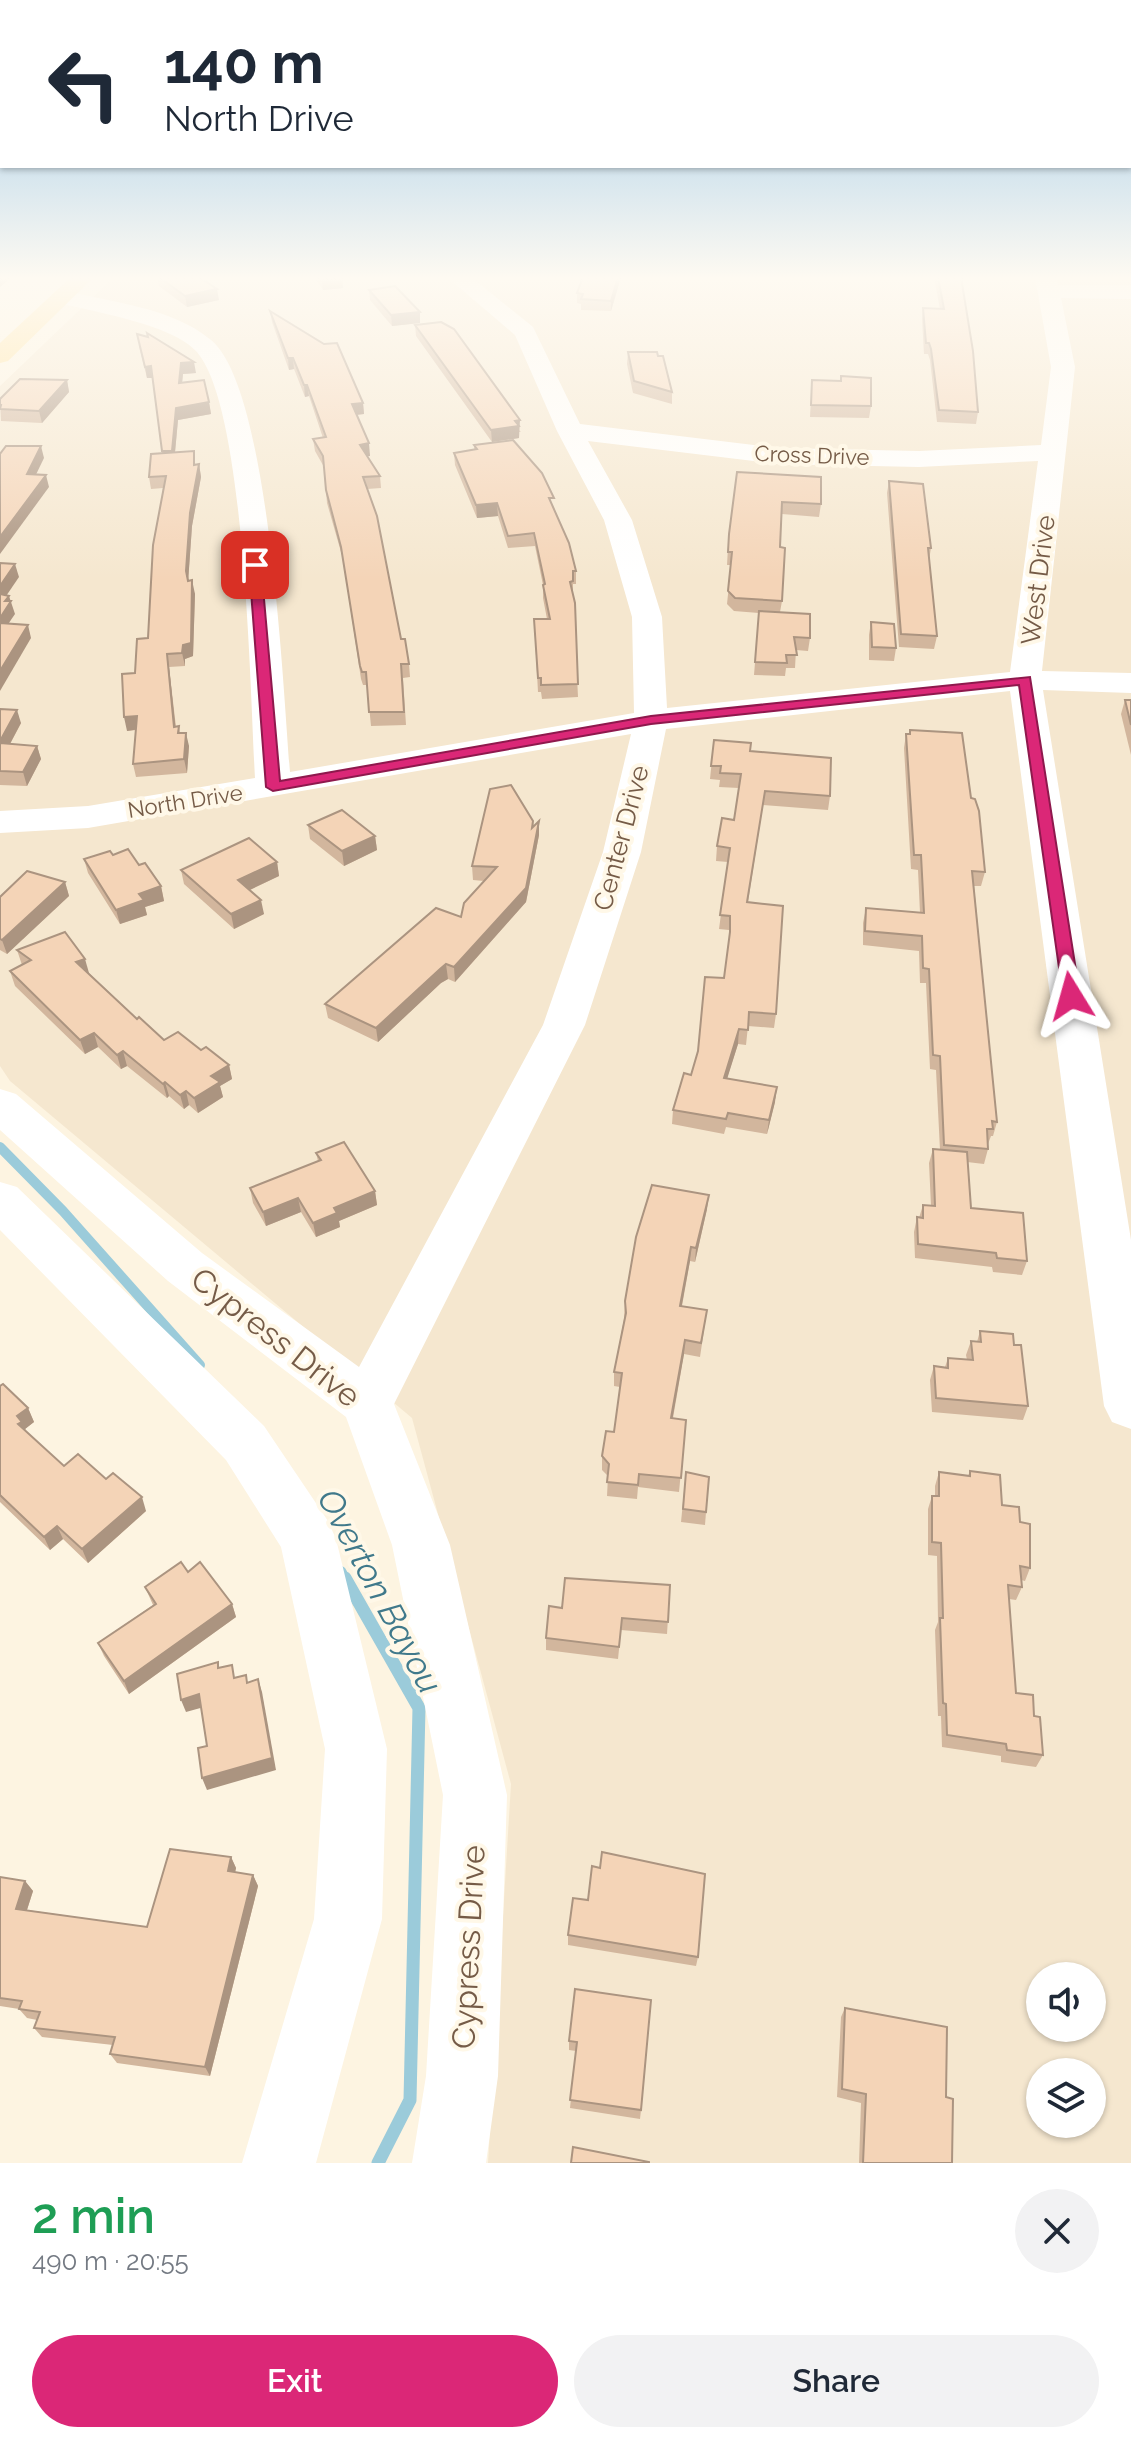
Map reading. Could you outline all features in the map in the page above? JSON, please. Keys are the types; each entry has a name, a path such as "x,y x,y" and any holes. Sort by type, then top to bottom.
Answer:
{"street":[{"path":"223,378 230,391 247,470 273,787"},
{"name":"Center Drive","path":"367,1403 564,1025 622,852 651,720 647,617 618,520 570,431 546,378"},
{"name":"West Drive","path":"1062,378 1025,680 1131,1406"},
{"name":"Cross Drive","path":"570,431 778,456 919,459 1055,452"},
{"name":"North Drive","path":"0,822 88,817 651,720 1025,680 1131,683"},
{"name":"Cypress Drive","path":"0,1105 185,1267 367,1403 421,1545 475,1795 462,2076 449,2163"},
{"path":"0,1200 245,1443 308,1539 356,1749 351,1857 348,1919 279,2163"}],"shaded area":[{"path":"8,378 1131,378 1131,2163 488,2163 511,1784 412,1418 10,1081 0,1066 0,386"}],"building":[{"path":"153,378 180,378 179,383 204,380 209,402 176,408 172,451 162,451"},
{"path":"301,378 352,378 363,403 352,404 369,443 360,445 380,476 363,477 377,516 401,639 405,639 409,664 401,664 404,712 369,712 366,672 362,672 360,666 341,547 326,490 323,456 313,439 326,437 307,385"},
{"path":"453,378 489,378 520,420 515,421 519,426 491,430"},
{"path":"633,378 668,378 672,392 634,381"},
{"path":"841,378 871,378 871,406 811,405 812,380 841,381"},
{"path":"935,378 975,378 978,412 939,410"},
{"path":"20,379 67,380 39,411 0,409 0,399"},
{"path":"513,440 542,473 554,498 549,498 569,543 576,571 573,571 573,581 570,582 575,603 578,684 541,685 534,619 550,619 534,533 508,536 497,503 476,505 454,453 477,449 474,445"},
{"path":"6,446 41,446 27,474 46,475 0,537 0,454"},
{"path":"194,451 194,465 199,464 190,513 186,571 188,581 192,580 191,643 183,645 182,653 167,654 174,727 179,726 178,733 186,733 184,759 133,764 137,716 124,717 122,674 135,673 137,639 148,638 153,545 166,476 149,477 151,454"},
{"path":"737,472 821,477 821,504 782,502 780,547 785,548 782,601 735,598 728,591 732,552 728,552 729,534"},
{"path":"889,481 923,484 937,636 901,634"},
{"path":"0,563 15,564 0,586"},
{"path":"0,594 9,596 5,601 11,601 0,618"},
{"path":"759,611 810,614 810,638 794,637 797,655 786,655 787,663 755,662"},
{"path":"871,622 894,624 896,648 872,647"},
{"path":"0,623 28,625 0,671"},
{"path":"1125,700 1131,700 1131,725"},
{"path":"0,709 17,710 0,741"},
{"path":"910,730 962,733 971,798 975,799 979,811 985,872 972,871 997,1122 992,1121 993,1129 987,1129 988,1149 944,1145 940,1056 933,1055 929,969 923,968 922,936 865,931 866,908 924,913 921,855 914,855 906,734 910,734"},
{"path":"714,740 751,743 750,751 831,758 830,796 765,791 747,902 783,906 776,1014 749,1012 748,1030 739,1029 724,1078 777,1087 769,1120 728,1113 726,1119 673,1110 684,1073 691,1075 698,1051 705,977 724,978 730,932 730,916 720,915 730,848 717,846 722,818 734,820 741,774 720,773 721,766 711,766"},
{"path":"0,743 37,746 23,772 0,771"},
{"path":"511,785 533,821 532,828 539,821 526,888 454,967 446,964 376,1028 325,1004 436,908 461,917 464,903 497,867 472,866 490,789"},
{"path":"342,810 375,836 342,851 308,825"},
{"path":"249,838 277,862 238,880 261,900 231,914 181,870"},
{"path":"128,849 139,865 145,863 161,886 139,894 144,900 116,910 84,859 110,851 113,855"},
{"path":"27,871 65,882 2,940 0,897"},
{"path":"65,932 85,959 76,962 137,1019 139,1017 164,1040 178,1032 201,1050 206,1047 229,1065 211,1076 220,1082 194,1098 186,1091 180,1095 123,1051 117,1055 94,1033 80,1040 10,971 31,960 17,950"},
{"path":"344,1142 375,1191 334,1208 337,1213 313,1223 298,1198 263,1212 250,1188 321,1160 316,1153"},
{"path":"933,1149 967,1152 971,1208 1023,1213 1027,1261 997,1258 996,1253 918,1244 917,1217 923,1218 923,1205 935,1206"},
{"path":"652,1185 709,1195 696,1248 691,1247 680,1306 707,1310 701,1343 685,1340 671,1418 686,1420 681,1478 639,1474 638,1485 607,1482 609,1464 602,1456 606,1431 614,1432 622,1373 614,1372 636,1237"},
{"path":"980,1331 1013,1334 1014,1345 1021,1345 1028,1406 936,1398 934,1366 948,1368 948,1358 973,1360 971,1341 981,1342"},
{"path":"3,1384 28,1408 17,1416 22,1422 18,1424 64,1466 78,1454 106,1479 113,1473 142,1497 82,1549 57,1526 44,1537 0,1495 0,1386"},
{"path":"970,1471 1000,1475 1002,1505 1019,1507 1020,1522 1030,1524 1030,1568 1020,1566 1022,1587 1008,1585 1016,1693 1033,1695 1034,1716 1040,1717 1043,1755 1007,1750 1006,1744 947,1735 940,1618 943,1618 941,1543 932,1542 932,1496 939,1496 939,1472 970,1476"},
{"path":"686,1472 709,1477 706,1512 683,1509"},
{"path":"181,1562 188,1572 200,1562 232,1604 124,1681 98,1643 156,1604 145,1587"},
{"path":"565,1578 670,1585 668,1622 622,1618 619,1647 546,1638 549,1606 562,1608"},
{"path":"218,1662 218,1668 232,1665 234,1678 246,1675 247,1683 258,1679 272,1758 202,1778 198,1748 207,1746 199,1694 181,1700 177,1674"},
{"path":"170,1849 231,1857 228,1871 253,1875 205,2067 110,2054 115,2037 34,2028 40,2012 19,2009 22,2001 0,1998 0,1877 25,1881 16,1909 147,1927"},
{"path":"602,1852 705,1874 698,1957 568,1935 573,1898 588,1900 592,1866 600,1868"},
{"path":"575,1989 651,2000 641,2110 570,2100 577,2042 569,2041"},
{"path":"845,2008 947,2027 946,2097 953,2099 952,2163 863,2163 866,2094 842,2089"},
{"path":"573,2147 649,2162 649,2163 571,2163"}],"waterway":[{"name":"Overton Bayou","path":"0,1147 63,1211 200,1365"},
{"name":"Overton Bayou","path":"341,1571 346,1580"},
{"name":"Overton Bayou","path":"345,1578 419,1708 410,2100 378,2163"}],"route":[{"path":"255,565 273,787 651,720 1025,680 1071,996"}]}
